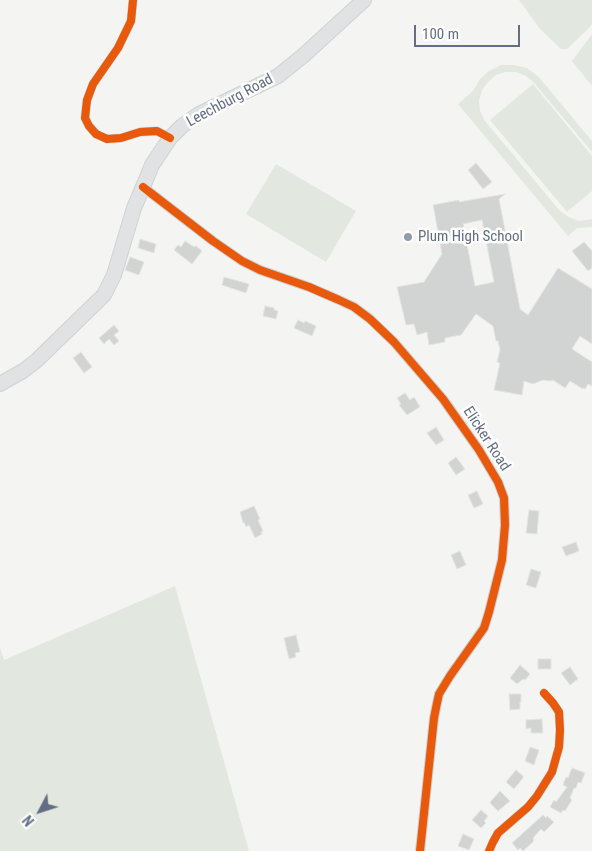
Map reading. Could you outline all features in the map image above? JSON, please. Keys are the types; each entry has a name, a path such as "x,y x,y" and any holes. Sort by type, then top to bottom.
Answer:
{"main road":[{"name":"Leechburg Road","path":"0,384 36,361 104,295 114,275 134,208 152,165 170,138 182,126 200,114 278,76 364,0"}],"street":[{"path":"133,0 131,20 118,48 93,84 87,100 85,118 88,126 96,134 107,139 120,138 140,132 157,131 170,138"},
{"name":"Elicker Road","path":"143,187 242,261 260,270 309,287 339,300 370,319 394,342 443,399 479,450 498,482 505,507 502,560 484,628 439,694 434,718 420,851"},
{"path":"489,851 498,833 528,807 552,772 559,747 559,712 544,693"}],"shaded area":[{"path":"519,0 592,0 592,24 567,49 561,49 540,29"},
{"path":"592,34 592,86 572,61"},
{"path":"501,65 527,68 538,76 592,141 592,152 526,76 516,72 496,75 482,90 479,101 480,111 485,121 560,211 579,221 592,219 592,227 577,228 568,236 458,104 473,91 480,79 489,71"},
{"path":"533,84 592,156 592,191 567,212 490,120"},
{"path":"276,164 356,211 326,262 246,214"},
{"path":"175,586 249,851 0,851 0,648 4,660"}],"building":[{"path":"476,163 492,182 483,189 468,170"},
{"path":"505,194 499,199 520,309 528,315 558,268 592,289 592,344 580,336 572,349 592,362 592,386 588,384 583,389 570,381 565,388 553,380 543,380 533,384 524,381 522,395 494,390 500,363 497,362 500,350 493,326 476,314 461,335 445,338 445,342 429,345 427,332 417,335 414,324 406,325 397,287 424,282 442,254 433,205 459,200 459,202","holes":["482,220 494,282 475,286 463,224"]},
{"path":"140,239 156,244 154,253 138,248"},
{"path":"185,241 202,251 192,264 174,250 178,245 181,247"},
{"path":"584,242 592,251 592,268 588,271 572,251"},
{"path":"130,257 144,262 139,275 125,270"},
{"path":"224,277 249,284 246,293 222,285"},
{"path":"265,306 278,311 276,319 263,316"},
{"path":"298,320 316,326 312,336 294,328"},
{"path":"114,325 119,331 114,335 119,341 114,345 109,339 104,344 99,338"},
{"path":"81,352 92,367 84,373 73,358"},
{"path":"405,393 410,400 414,397 420,407 407,415 399,405 401,404 397,398"},
{"path":"436,427 444,440 436,445 427,433"},
{"path":"456,457 465,469 456,475 448,463"},
{"path":"477,491 483,504 474,508 468,495"},
{"path":"254,506 263,531 261,532 262,534 255,538 249,525 246,527 243,523 240,512"},
{"path":"529,510 539,511 537,534 526,533"},
{"path":"576,542 579,551 566,556 562,547"},
{"path":"460,551 466,565 457,569 451,555"},
{"path":"531,569 541,572 536,588 526,585"},
{"path":"296,635 300,652 295,653 296,657 289,659 284,638"},
{"path":"538,659 551,659 551,669 538,669"},
{"path":"520,665 530,674 525,680 523,679 517,684 510,678"},
{"path":"570,667 578,679 570,685 561,673"},
{"path":"509,694 521,694 520,709 510,710"},
{"path":"542,719 543,733 531,733 531,728 526,729 526,720"},
{"path":"530,747 539,750 534,765 525,761"},
{"path":"572,768 585,773 581,783 578,782 576,788 574,788 570,798 572,800 565,811 563,810 561,813 550,807 567,787 563,785"},
{"path":"516,770 523,778 514,789 506,782"},
{"path":"500,791 510,801 498,811 490,803"},
{"path":"481,810 488,816 484,821 486,823 481,828 472,820"},
{"path":"543,815 554,822 544,832 541,829 533,838 533,842 523,851 520,848 518,850 512,843"},
{"path":"463,834 474,839 469,850 458,846"}],"cycle path":[{"path":"133,0 131,21 118,48 93,84 87,100 85,118 96,134 107,139 121,138 140,132 157,131 170,138"},
{"path":"143,187 242,261 260,270 309,287 339,300 354,307 370,319 394,342 443,399 479,450 498,482 504,498 505,525 502,560 484,628 439,694 434,718 420,851"},
{"path":"489,851 498,833 528,807 552,772 559,747 559,712 544,693"}],"place":[{"name":"Plum High School","path":"408,237"}]}
